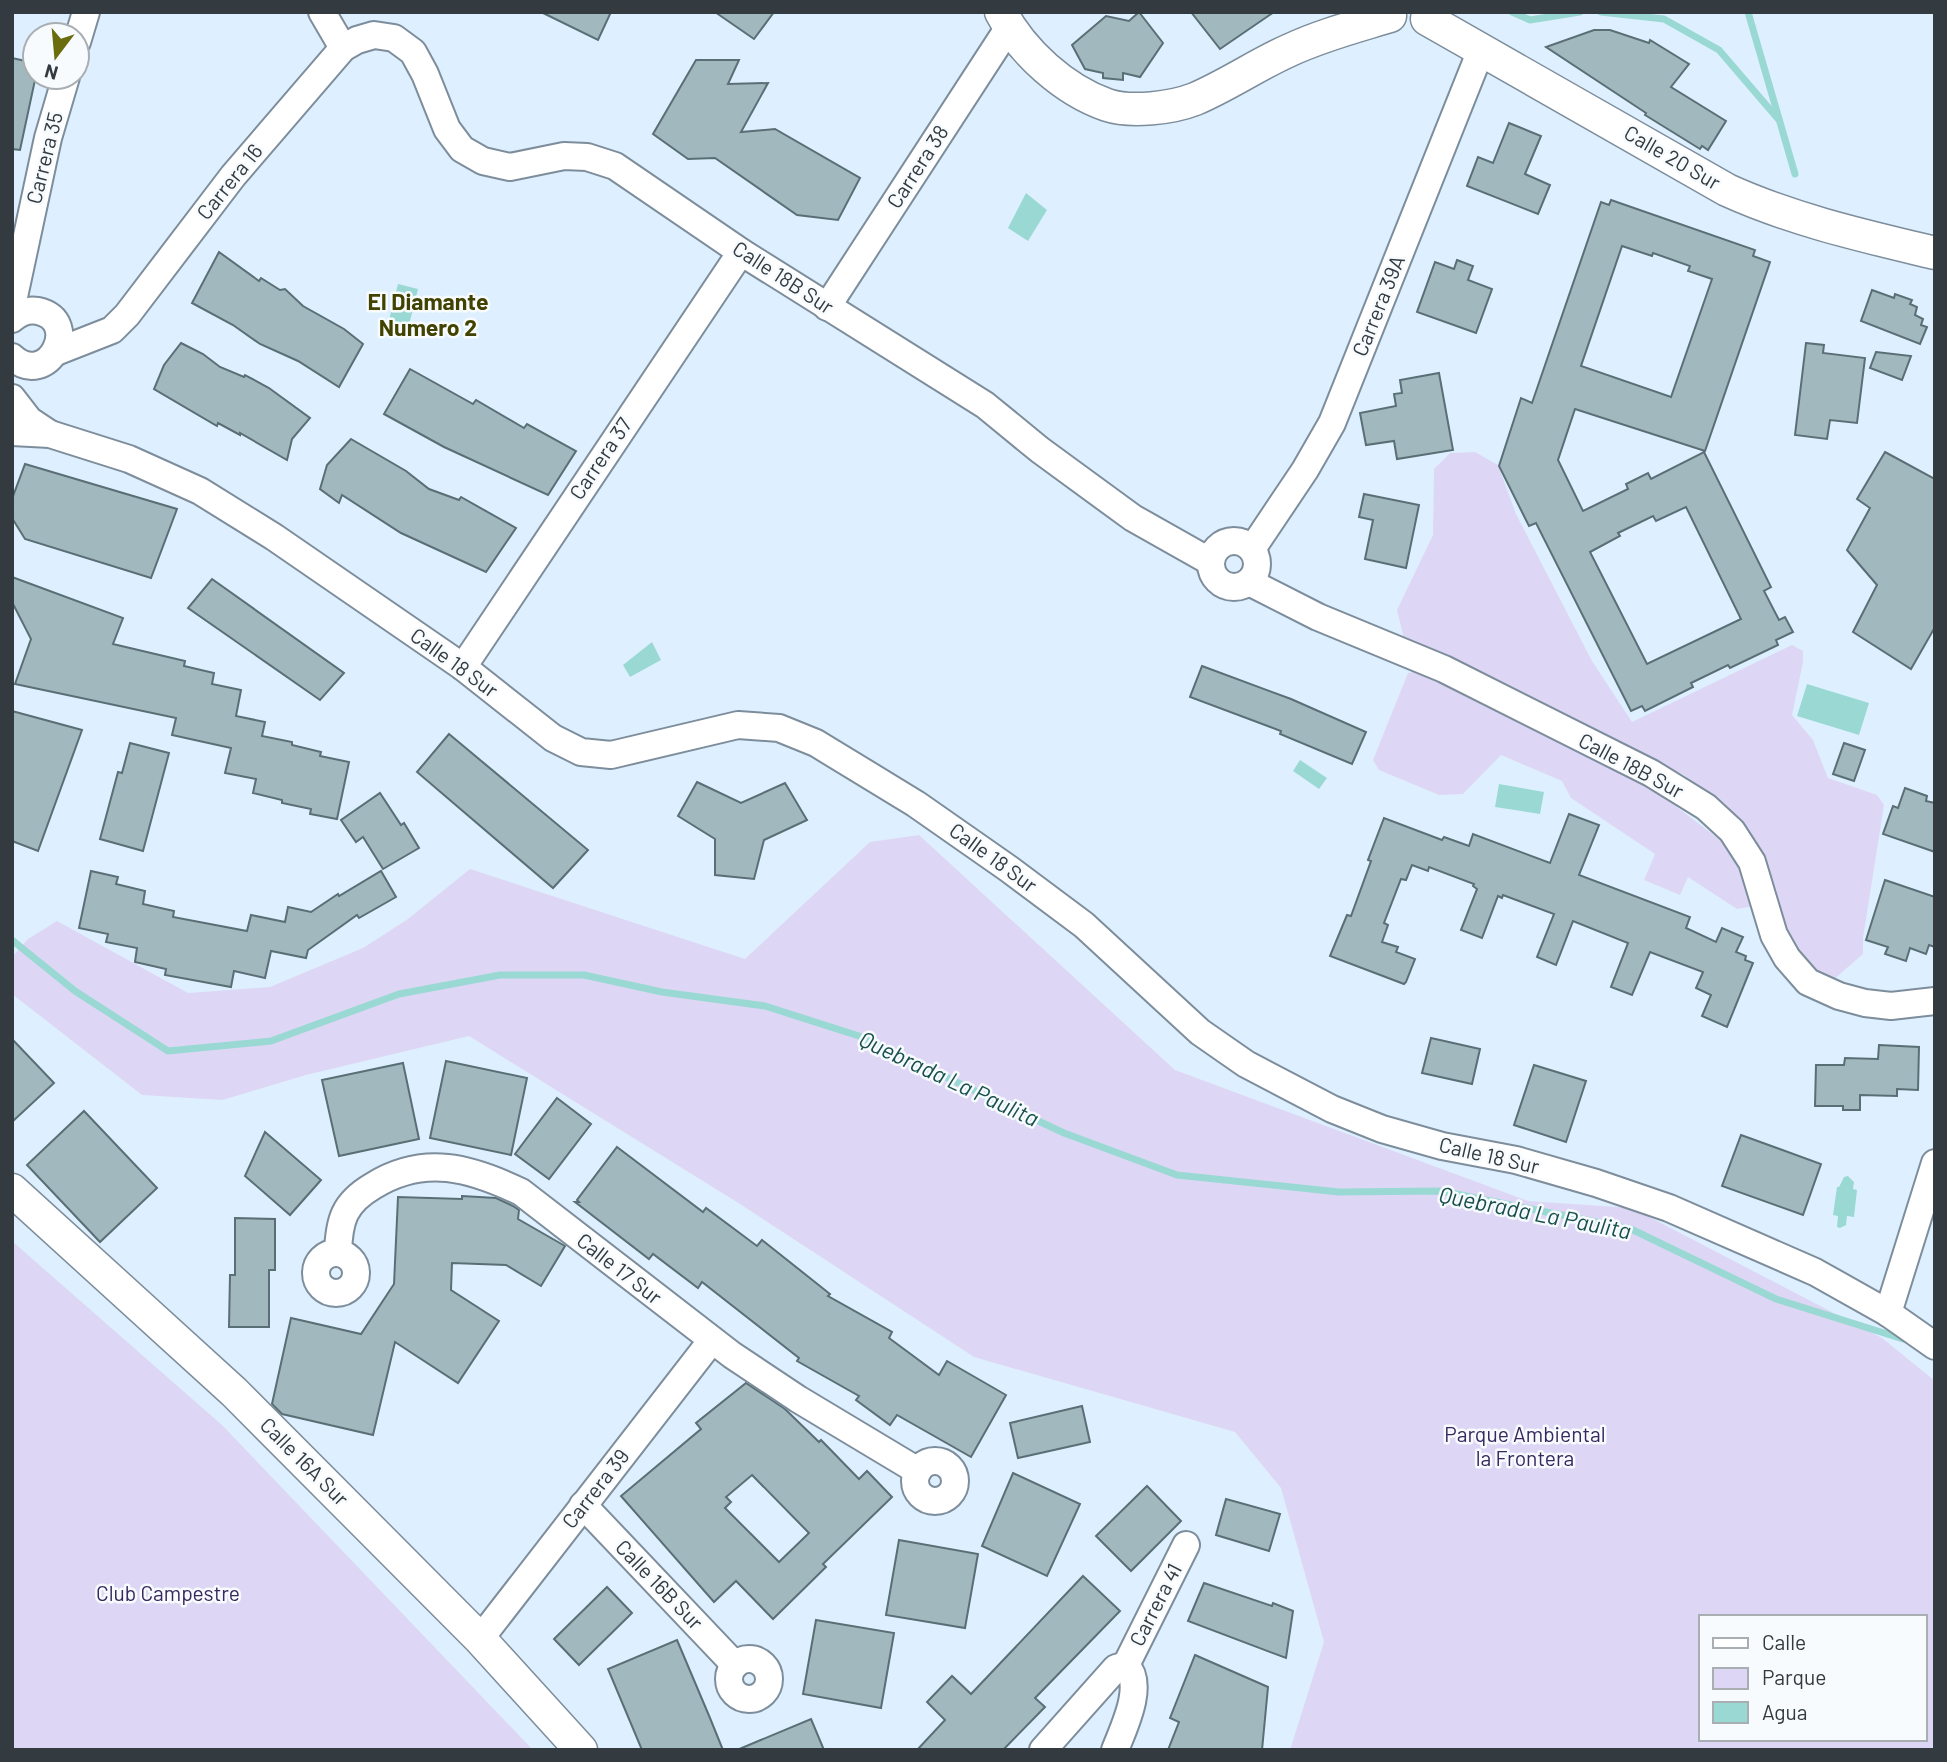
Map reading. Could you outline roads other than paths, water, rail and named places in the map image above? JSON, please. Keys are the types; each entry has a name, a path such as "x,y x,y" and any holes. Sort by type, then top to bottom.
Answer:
{"street":[{"path":"321,12 343,48"},
{"path":"1005,20 1036,58 1072,89 1108,105 1146,109 1193,100 1290,50 1390,14 1399,25 1411,28 1423,24 1429,15"},
{"name":"Calle 20 Sur","path":"1429,15 1481,50 1727,190 1764,207 1802,219 1935,253"},
{"name":"Carrera 38","path":"827,307 1005,20"},
{"name":"Carrera 16","path":"40,350 95,338 113,330 233,176 343,48 374,35"},
{"name":"Calle 18B Sur","path":"374,35 394,38 413,52 447,129 461,149 483,161 510,167 564,156 587,158 615,166 741,252 985,405 1133,518 1211,562"},
{"name":"Carrera 39A","path":"1252,549 1305,470 1332,423 1481,50"},
{"name":"Carrera 35","path":"20,312 16,280 48,138 62,91"},
{"name":"Carrera 37","path":"463,667 741,252"},
{"path":"12,388 40,350 52,318 20,312"},
{"name":"Calle 18 Sur","path":"12,398 29,419 50,434"},
{"name":"Calle 18 Sur","path":"12,432 50,434 128,459 200,492 274,537 463,667 553,738 581,752 611,755 738,724 779,728 816,743 916,804 1009,869 1084,925 1200,1032 1257,1070 1332,1109 1382,1129 1442,1146 1516,1160 1669,1208 1815,1272 1888,1312 1935,1346"},
{"path":"1239,541 1252,549 1258,563 1249,582 1242,586 1227,586 1215,576 1211,562 1213,554 1223,543 1239,541"},
{"name":"Calle 18B Sur","path":"1249,582 1318,617 1456,676 1651,773 1706,807 1732,831 1752,862 1774,935 1787,958 1808,982 1839,996 1865,1003 1891,1006 1935,1002"},
{"path":"1888,1312 1935,1163"},
{"name":"Calle 17 Sur","path":"338,1253 339,1227 347,1208 364,1191 389,1176 414,1168 438,1167 491,1177 521,1192 712,1340 798,1399 918,1471"},
{"name":"Calle 16A Sur","path":"12,1190 234,1392 480,1639 581,1750"},
{"name":"Carrera 39","path":"480,1639 712,1340"},
{"name":"Calle 16B Sur","path":"583,1505 735,1665"},
{"name":"Carrera 41","path":"1043,1750 1116,1668 1126,1665 1186,1545"},
{"name":"Carrera 41","path":"1115,1750 1135,1689 1133,1672 1126,1665"}],"water":[{"path":"1026,193 1047,210 1028,241 1008,228"},
{"path":"398,284 418,289 409,325 389,320"},
{"path":"652,642 661,660 630,677 623,665"},
{"path":"1807,684 1869,703 1859,735 1797,716"},
{"path":"1300,760 1327,778 1319,789 1293,771"},
{"path":"1499,784 1544,792 1540,814 1495,807"},
{"path":"1848,1176 1854,1182 1853,1189 1857,1190 1854,1217 1847,1216 1846,1225 1840,1228 1837,1227 1838,1216 1833,1215 1837,1187 1844,1177"}],"waterway":[{"path":"1512,12 1530,20 1580,12"},
{"path":"1601,12 1664,19 1719,50 1779,120"},
{"path":"1748,12 1795,174"},
{"name":"Quebrada La Paulita","path":"12,940 75,991 168,1051 271,1041 399,994 500,975 584,975 662,992 765,1006 859,1036 1064,1133 1177,1175 1339,1192 1441,1191 1631,1229 1776,1299 1903,1339"}],"district":[{"name":"El Diamante Numero 2","path":"428,315"}],"park label":[{"name":"Parque Ambiental la Frontera","path":"1525,1447"},
{"name":"Club Campestre","path":"168,1594"}]}
